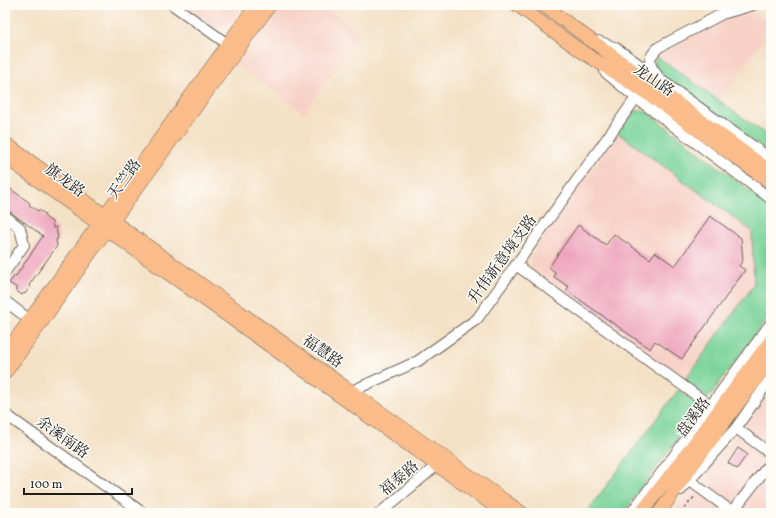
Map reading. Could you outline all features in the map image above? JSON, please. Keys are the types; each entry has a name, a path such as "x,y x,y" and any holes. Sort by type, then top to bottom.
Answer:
{"main road":[{"name":"天竺路","path":"233,48 256,5"},
{"name":"天竺路","path":"5,373 35,323 105,223 233,48 270,5"},
{"name":"龙山路","path":"517,5 581,51 651,96 771,183"},
{"name":"龙山路","path":"543,5 771,172"},
{"path":"5,143 105,223"},
{"name":"旗龙路","path":"5,157 105,223"},
{"name":"福慧路","path":"105,223 352,391 522,513"},
{"name":"福慧路","path":"105,223 504,513"},
{"name":"天竺路","path":"5,354 35,323"},
{"name":"盘溪路","path":"660,513 687,463 771,340"},
{"name":"盘溪路","path":"641,513 687,463 771,359"}],"street":[{"path":"173,5 233,48"},
{"path":"662,81 650,64 652,53 659,47 722,14 753,5"},
{"path":"589,38 616,48 771,159"},
{"path":"581,51 636,98 771,199"},
{"name":"升伟新意境支路","path":"352,391 418,361 477,319 636,98"},
{"path":"5,216 20,228 24,245 5,272"},
{"path":"516,265 711,406"},
{"path":"5,301 35,323"},
{"path":"631,513 771,323"},
{"path":"660,513 736,428 771,378"},
{"name":"余溪南路","path":"5,414 143,513"},
{"path":"736,428 771,454"},
{"path":"690,481 733,512 771,462"},
{"name":"福泰路","path":"380,513 437,465"}],"path":[{"path":"680,513 702,489"}],"shaded area":[{"path":"182,5 244,5 230,25 214,28"},
{"path":"278,5 322,5 361,33 304,113 236,65"},
{"path":"754,12 771,24 771,29 720,102 658,57 662,53 725,18"},
{"path":"618,133 752,231 754,285 684,381 533,271 531,255"},
{"path":"771,390 771,513 671,513 681,499 730,444"}],"green space":[{"path":"658,57 771,138 771,154 663,76 655,65 655,60"},
{"path":"644,110 771,207 771,313 708,398 684,381 754,285 752,231 618,133 634,111"},
{"path":"678,390 701,407 623,513 586,513"}],"building":[{"path":"5,185 30,203 29,205 45,214 44,216 52,222 53,228 56,227 58,239 56,239 57,246 29,285 31,286 25,294 24,293 22,295 15,290 17,288 9,283 15,275 16,276 43,236 5,208"},
{"path":"710,216 741,238 743,260 739,266 745,270 682,359 655,341 650,349 566,290 569,287 554,277 555,272 549,267 578,225 606,245 614,234 650,259 655,252 675,266"},
{"path":"738,448 747,454 737,469 728,463"}]}
